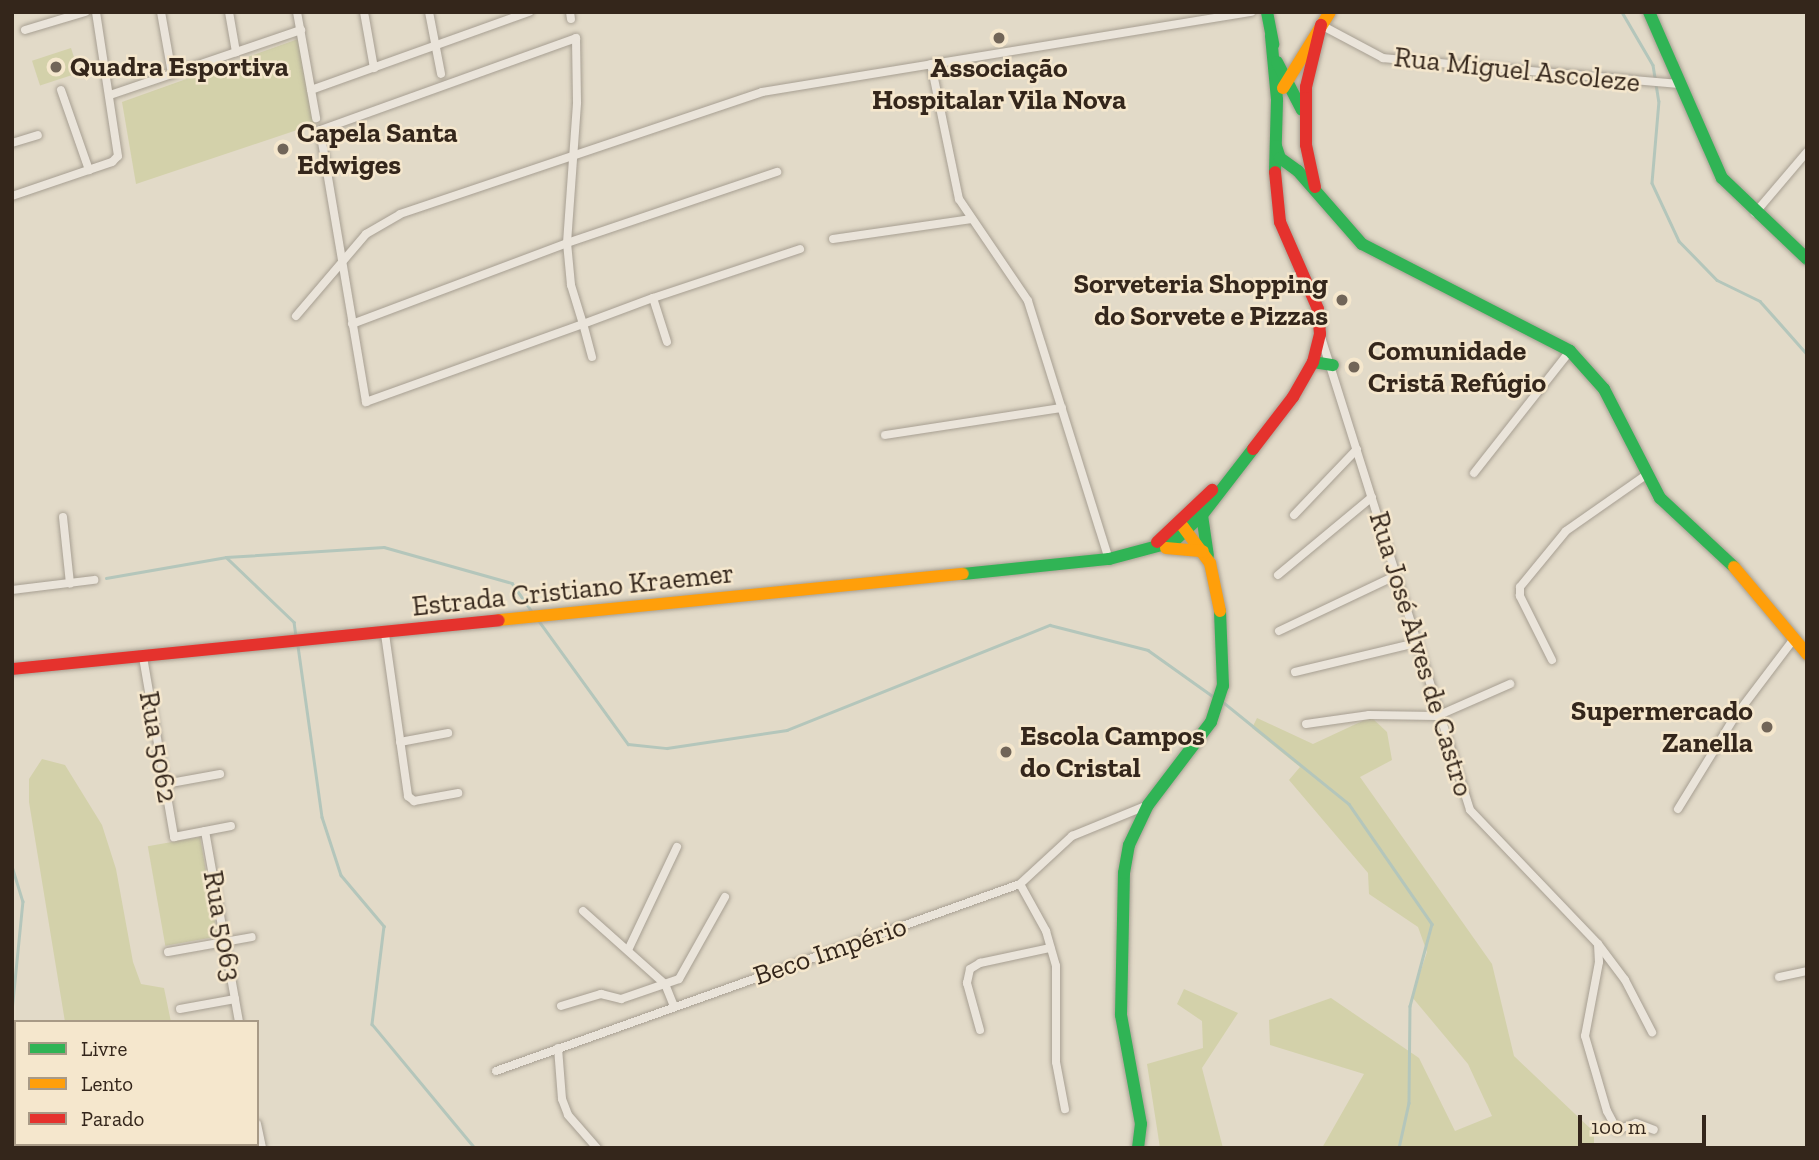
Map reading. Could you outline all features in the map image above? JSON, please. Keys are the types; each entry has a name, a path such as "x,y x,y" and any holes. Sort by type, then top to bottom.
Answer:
{"main road":[{"path":"1267,12 1271,36 1287,82 1305,117"},
{"path":"1277,100 1330,12"},
{"path":"1649,12 1678,84 1722,178 1755,214 1807,259"},
{"path":"1318,197 1306,145 1305,117 1307,77 1321,25"},
{"name":"Estrada Cristiano Kraemer","path":"1139,552 1184,528 1293,397 1313,362 1319,341 1318,309 1280,222 1274,181 1277,100 1271,36"},
{"path":"1276,145 1280,158 1291,166 1344,229 1380,257 1570,351 1604,389 1660,498 1730,562 1807,654"},
{"path":"1274,181 1291,166 1306,145"},
{"path":"1313,362 1333,365"},
{"name":"Estrada Cristiano Kraemer","path":"12,669 547,618 1109,559 1158,549 1202,515 1244,457"},
{"path":"1138,1148 1141,1124 1121,1015 1121,944 1129,845 1148,804 1211,722 1223,686 1220,597 1210,563 1202,515"},
{"path":"1184,528 1210,563"},
{"path":"1158,549 1203,551"}],"street":[{"path":"25,30 85,12"},
{"path":"12,196 89,170 118,156 96,12"},
{"path":"161,12 172,74"},
{"path":"229,12 236,52"},
{"path":"298,12 316,118"},
{"path":"364,12 374,68"},
{"path":"429,12 441,74"},
{"path":"499,12 501,24"},
{"path":"311,90 529,12"},
{"path":"296,316 341,259 366,234 400,214 762,92 1251,12"},
{"name":"Rua Miguel Ascoleze","path":"1321,25 1383,58 1678,84"},
{"path":"110,95 301,30"},
{"path":"592,357 583,324 571,285 567,243 576,38 320,130 366,402 583,324 653,298 800,249"},
{"path":"930,64 959,199 1028,301 1109,559"},
{"path":"61,90 89,170"},
{"path":"12,143 38,135"},
{"path":"1755,214 1807,152"},
{"path":"352,324 567,243 777,172"},
{"path":"833,239 972,219"},
{"path":"653,298 667,341"},
{"name":"Rua José Alves de Castro","path":"1319,341 1333,365"},
{"name":"Rua José Alves de Castro","path":"1319,341 1333,365 1437,716 1470,810 1598,944 1625,980 1653,1032"},
{"path":"1474,473 1570,351"},
{"path":"885,435 1062,408"},
{"path":"1294,515 1357,449"},
{"path":"1552,660 1520,596 1520,587 1566,531 1646,475"},
{"path":"1278,575 1372,497"},
{"path":"64,517 70,584"},
{"path":"1279,631 1395,576"},
{"path":"12,590 94,580"},
{"path":"385,634 410,799 458,793"},
{"path":"1678,809 1734,718 1793,640"},
{"path":"1295,672 1416,643"},
{"name":"Rua 5062","path":"143,657 174,836 205,831"},
{"path":"1306,724 1369,715 1437,716 1510,684"},
{"path":"400,742 447,733"},
{"path":"165,784 220,774"},
{"name":"Beco Império","path":"496,1070 1020,884 1072,836 1148,804"},
{"path":"205,831 231,826"},
{"name":"Rua 5063","path":"205,831 239,1020"},
{"path":"629,948 677,847"},
{"path":"1020,884 1051,948 1056,966 1056,1062 1065,1109"},
{"path":"561,1006 601,995 621,999 685,974 725,897"},
{"path":"583,911 629,948 664,984 674,1006"},
{"path":"168,952 252,937"},
{"path":"1598,944 1585,1035 1615,1129 1636,1123 1654,1130"},
{"path":"980,1030 967,983 970,969 980,963 1051,948"},
{"path":"1779,977 1807,971"},
{"path":"180,1009 235,999"},
{"path":"558,1048 565,1107 597,1148"}],"shaded area":[{"path":"298,39 315,124 136,184 122,102"},
{"name":"Quadra Esportiva","path":"71,48 79,73 40,85 32,61"},
{"path":"1371,717 1387,732 1392,760 1360,777 1492,964 1514,1056 1594,1132 1594,1148 1322,1148 1364,1074 1270,1045 1269,1020 1331,998 1419,1058 1455,1131 1492,1116 1468,1064 1412,997 1427,952 1418,927 1369,894 1368,873 1289,780 1300,767 1252,728 1257,718 1313,744"},
{"path":"42,759 65,765 102,825 116,869 133,962 141,984 164,988 171,1020 65,1020 29,802 29,779"},
{"path":"200,837 218,936 165,946 148,846"},
{"path":"1184,989 1238,1013 1202,1068 1223,1148 1160,1148 1147,1064 1203,1048 1202,1021 1177,1004"},
{"path":"85,1146 193,1146 193,1148"}],"waterway":[{"path":"1622,12 1653,65 1659,101 1652,183 1679,241 1717,280 1760,301 1807,354"},
{"path":"106,578 226,557 384,547 512,583 533,613"},
{"path":"226,557 294,622 296,636"},
{"path":"539,621 628,744 667,748 787,730 1050,625 1148,650 1214,697"},
{"path":"298,646 322,817 341,875 384,926 372,1024 475,1148"},
{"path":"1223,702 1349,804 1432,924 1410,1006 1409,1103 1399,1148"},
{"path":"12,866 23,901 12,1012"},
{"path":"12,1058 14,1066"}],"traffic: fast":[{"path":"1267,12 1273,44"},
{"path":"1649,12 1722,178 1807,259"},
{"path":"1271,36 1277,100 1275,172"},
{"path":"1277,62 1302,110"},
{"path":"1276,146 1280,158 1298,171 1362,244 1570,351 1604,389 1660,498 1734,567"},
{"path":"1313,362 1333,365"},
{"path":"963,574 1109,559 1173,542 1202,515 1253,449"},
{"path":"1202,515 1208,556"},
{"path":"1138,1148 1141,1124 1121,1015 1124,873 1129,845 1148,805 1211,722 1223,686 1220,611"}],"traffic: slow":[{"path":"1283,88 1330,12"},
{"path":"1181,524 1210,563 1220,611"},
{"path":"1166,548 1203,551"},
{"path":"1734,567 1807,654"},
{"path":"499,620 963,574"}],"traffic: jam":[{"path":"1315,187 1306,145 1306,87 1321,25"},
{"path":"1253,449 1293,397 1313,362 1320,334 1318,309 1280,222 1275,172"},
{"path":"1157,542 1212,490"},
{"path":"12,669 499,620"}],"place":[{"name":"Associação Hospitalar Vila Nova","path":"999,38"},
{"name":"Quadra Esportiva","path":"56,67"},
{"name":"Capela Santa Edwiges","path":"283,149"},
{"name":"Sorveteria Shopping do Sorvete e Pizzas","path":"1342,300"},
{"name":"Comunidade Cristã Refúgio","path":"1354,367"},
{"name":"Supermercado Zanella","path":"1767,727"},
{"name":"Escola Campos do Cristal","path":"1006,752"}]}
